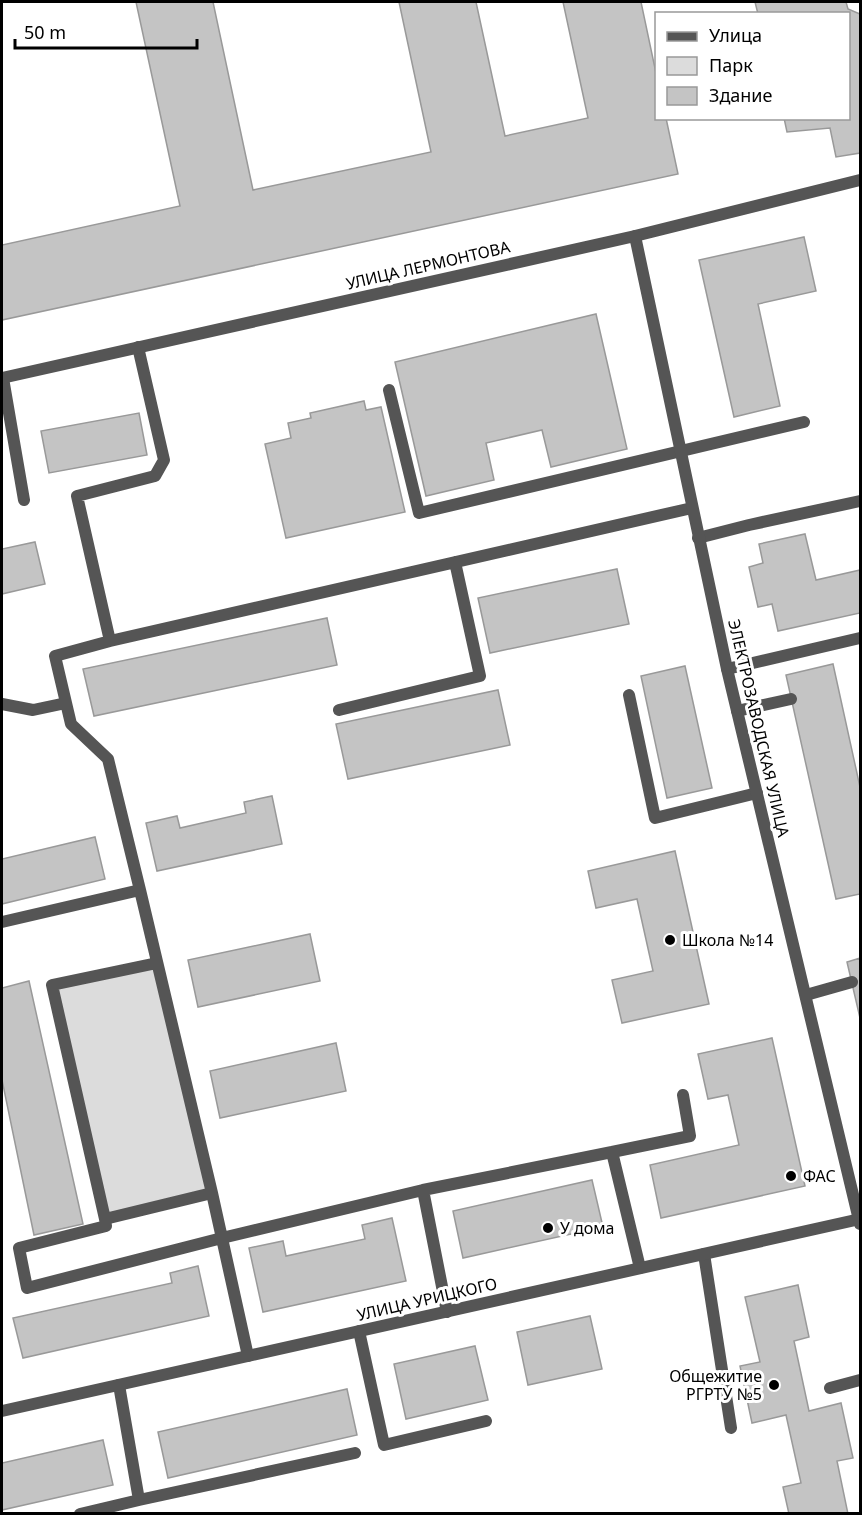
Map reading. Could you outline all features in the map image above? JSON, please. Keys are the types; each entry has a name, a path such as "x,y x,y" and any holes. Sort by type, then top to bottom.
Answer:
{"street":[{"name":"УЛИЦА ЛЕРМОНТОВА","path":"2,378 635,236 861,180"},
{"name":"ЭЛЕКТРОЗАВОДСКАЯ УЛИЦА","path":"635,236 727,669 860,1221"},
{"path":"110,641 77,496 155,476 164,460 138,347"},
{"path":"2,378 24,500"},
{"path":"389,390 419,513 804,422"},
{"path":"698,538 861,501"},
{"path":"248,1356 212,1192 108,759 71,724 55,656 110,641 692,508"},
{"path":"339,710 480,676 455,562"},
{"path":"727,669 861,638"},
{"path":"629,695 655,818 757,793"},
{"path":"737,711 791,699"},
{"path":"2,704 33,710 66,703"},
{"path":"2,921 140,890"},
{"path":"157,963 52,985 106,1226 19,1248 27,1288 423,1190 690,1136 683,1095"},
{"path":"806,995 852,982"},
{"path":"612,1152 640,1268"},
{"path":"423,1190 447,1312"},
{"path":"105,1219 212,1192"},
{"name":"УЛИЦА УРИЦКОГО","path":"2,1411 860,1221"},
{"path":"704,1254 731,1428"},
{"path":"359,1331 384,1444 486,1420"},
{"path":"830,1388 861,1380"},
{"path":"118,1384 139,1500"},
{"path":"80,1514 355,1453"}],"green space":[{"path":"154,969 206,1190 109,1214 57,988"}],"building":[{"path":"136,2 213,2 253,190 431,152 399,2 476,2 505,136 588,118 563,2 641,2 655,68 655,120 666,120 678,174 2,320 2,245 180,206"},
{"path":"755,2 846,2 848,9 860,14 860,153 836,157 830,128 787,132 784,120 850,120 850,12 758,12"},
{"path":"804,237 816,291 758,304 780,406 734,417 699,260"},
{"path":"596,314 627,449 551,467 542,430 486,443 494,480 426,496 395,362"},
{"path":"364,401 366,410 381,407 405,512 286,538 265,444 291,438 288,423 311,418 310,413"},
{"path":"139,413 147,455 49,473 41,431"},
{"path":"805,534 816,580 860,570 860,613 778,631 772,604 758,607 749,567 763,563 759,544"},
{"path":"35,542 45,584 2,594 2,549"},
{"path":"617,569 629,624 490,653 478,598"},
{"path":"327,618 337,665 94,716 83,669"},
{"path":"833,664 860,787 860,894 836,899 786,675"},
{"path":"685,666 712,788 667,798 641,676"},
{"path":"498,690 510,745 348,779 336,724"},
{"path":"272,796 282,844 157,871 146,823 177,816 180,828 246,813 244,802"},
{"path":"95,837 105,879 2,904 2,859"},
{"name":"Школа №14","path":"675,851 709,1004 622,1023 612,980 653,971 637,899 596,908 588,871"},
{"path":"310,934 320,981 198,1007 188,960"},
{"path":"860,958 860,1018 847,962"},
{"path":"29,981 83,1224 34,1235 2,1080 2,988"},
{"path":"772,1038 805,1186 661,1218 650,1165 739,1145 728,1095 708,1099 698,1054"},
{"path":"336,1043 346,1091 220,1118 210,1071"},
{"path":"592,1180 603,1227 463,1258 453,1211"},
{"path":"392,1218 406,1281 263,1312 249,1248 283,1241 286,1256 365,1239 362,1225"},
{"path":"198,1266 209,1316 23,1358 13,1318 172,1283 170,1273"},
{"name":"Общежитие РГРТУ №5","path":"798,1285 809,1337 794,1341 809,1411 841,1403 853,1458 837,1461 848,1514 789,1514 783,1487 801,1483 786,1415 752,1423 740,1366 760,1362 745,1297"},
{"path":"590,1316 602,1369 528,1385 517,1332"},
{"path":"475,1346 488,1400 406,1419 394,1364"},
{"path":"347,1389 357,1435 168,1478 158,1432"},
{"path":"103,1440 113,1485 2,1510 2,1463"}],"place":[{"name":"Школа №14","path":"670,940"},
{"name":"ФАС","path":"791,1176"},
{"name":"У дома","path":"548,1228"},
{"name":"Общежитие РГРТУ №5","path":"774,1385"}]}
